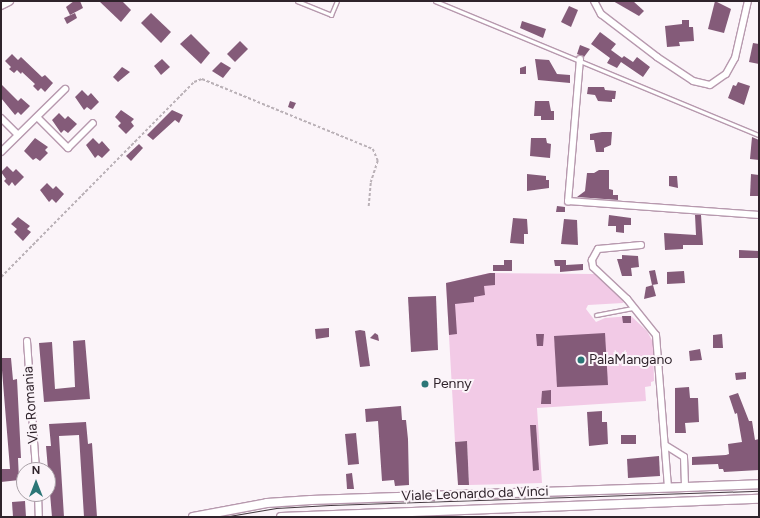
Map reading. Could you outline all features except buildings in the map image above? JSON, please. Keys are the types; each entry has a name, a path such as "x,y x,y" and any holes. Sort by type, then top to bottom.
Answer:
{"street":[{"path":"1,5 9,1"},
{"path":"594,1 601,14 657,57 693,81 710,85 726,74 735,58 748,1"},
{"path":"580,59 568,201 759,215"},
{"path":"1,152 65,89"},
{"path":"37,117 68,148 93,124"},
{"path":"1,118 18,135"},
{"path":"641,245 598,249 592,260 593,267 627,299 632,308 653,330 657,340 668,487"},
{"name":"Via Romania","path":"27,341 35,462"},
{"path":"665,445 684,457 686,486"},
{"name":"Viale Leonardo da Vinci","path":"193,517 285,501 759,484"},
{"path":"371,498 372,512"},
{"name":"Viale Leonardo da Vinci","path":"281,517 372,512 759,500"},
{"path":"38,502 39,517"}],"lane":[{"path":"297,1 331,15 337,1"},
{"path":"435,1 580,59 759,135"},
{"path":"596,315 632,308"}],"path":[{"path":"1,277 194,82 202,79 373,148 378,161 371,183 368,206"}],"shaded area":[{"path":"489,273 595,274 625,300 623,303 588,305 586,309 596,322 605,318 631,316 647,331 653,342 654,381 651,382 651,386 645,387 646,401 537,408 542,483 469,485 467,441 455,442 446,283"}],"tram line":[{"path":"223,517 276,508 330,505 759,491"}],"place":[{"name":"PalaMangano","path":"581,360"},
{"name":"Penny","path":"425,384"}]}
